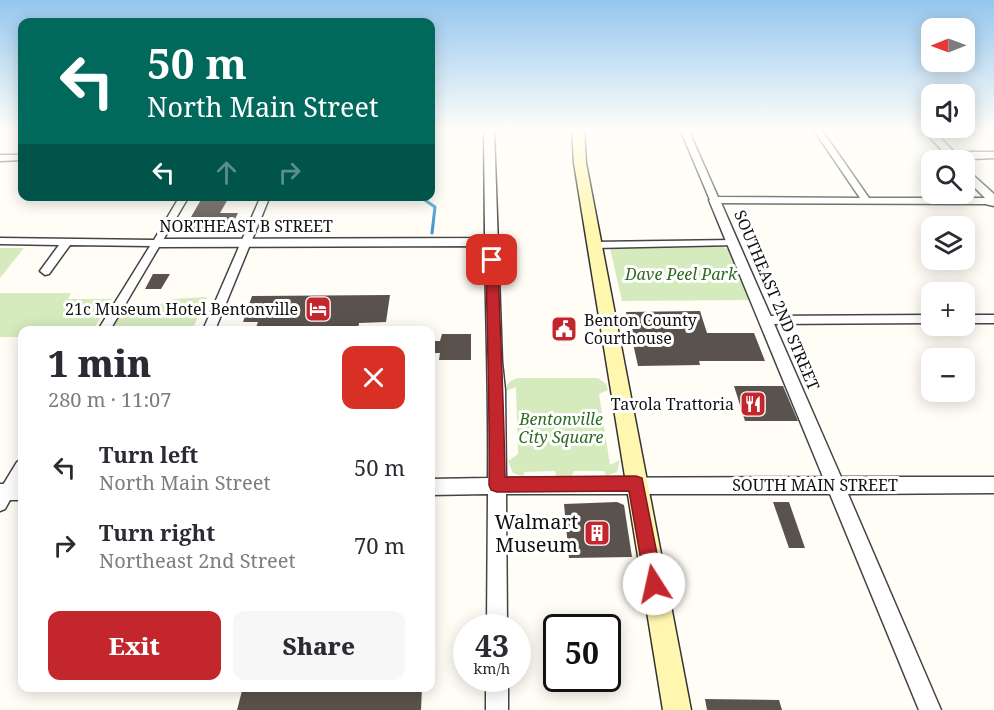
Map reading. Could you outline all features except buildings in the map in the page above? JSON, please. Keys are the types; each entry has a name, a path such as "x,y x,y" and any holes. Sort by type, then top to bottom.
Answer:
{"main road":[{"path":"580,162 677,710"}],"street":[{"path":"490,162 494,362 497,390 497,614"},
{"name":"SOUTHEAST 2ND STREET","path":"698,162 930,710"},
{"path":"840,162 866,200"},
{"path":"975,182 994,202"},
{"path":"715,200 994,202"},
{"path":"106,326 182,201"},
{"path":"211,326 264,201"},
{"name":"NORTHEAST B STREET","path":"0,241 245,244 491,242"},
{"path":"45,271 66,243"},
{"path":"594,245 733,243"},
{"path":"765,320 921,319"},
{"path":"975,319 994,319"},
{"path":"7,495 18,474"},
{"name":"SOUTH MAIN STREET","path":"435,487 636,484 994,485"},
{"path":"497,692 497,710"}],"green space":[{"name":"Dave Peel Park","path":"723,247 731,250 751,300 622,301 610,248"},
{"path":"0,248 24,248 0,278"},
{"path":"0,293 71,293 68,299 112,299 95,326 18,326 18,337 0,337"},
{"path":"207,297 194,326 113,326 124,308 147,309 174,299"},
{"name":"Bentonville City Square","path":"518,378 598,378 606,384 608,390 599,394 610,465 620,460 617,472 606,476 604,471 574,471 572,476 556,476 555,471 524,472 521,476 513,473 508,461 518,454 516,387 506,391 509,382"}],"waterway":[{"path":"426,201 435,207 432,233"}],"place":[{"name":"21c Museum Hotel Bentonville","path":"318,309"},
{"name":"Benton County Courthouse","path":"564,329"},
{"name":"Tavola Trattoria","path":"753,404"},
{"name":"Walmart Museum","path":"597,533"}],"route":[{"path":"492,260 494,362 497,390 497,485 636,484 654,584"}]}
